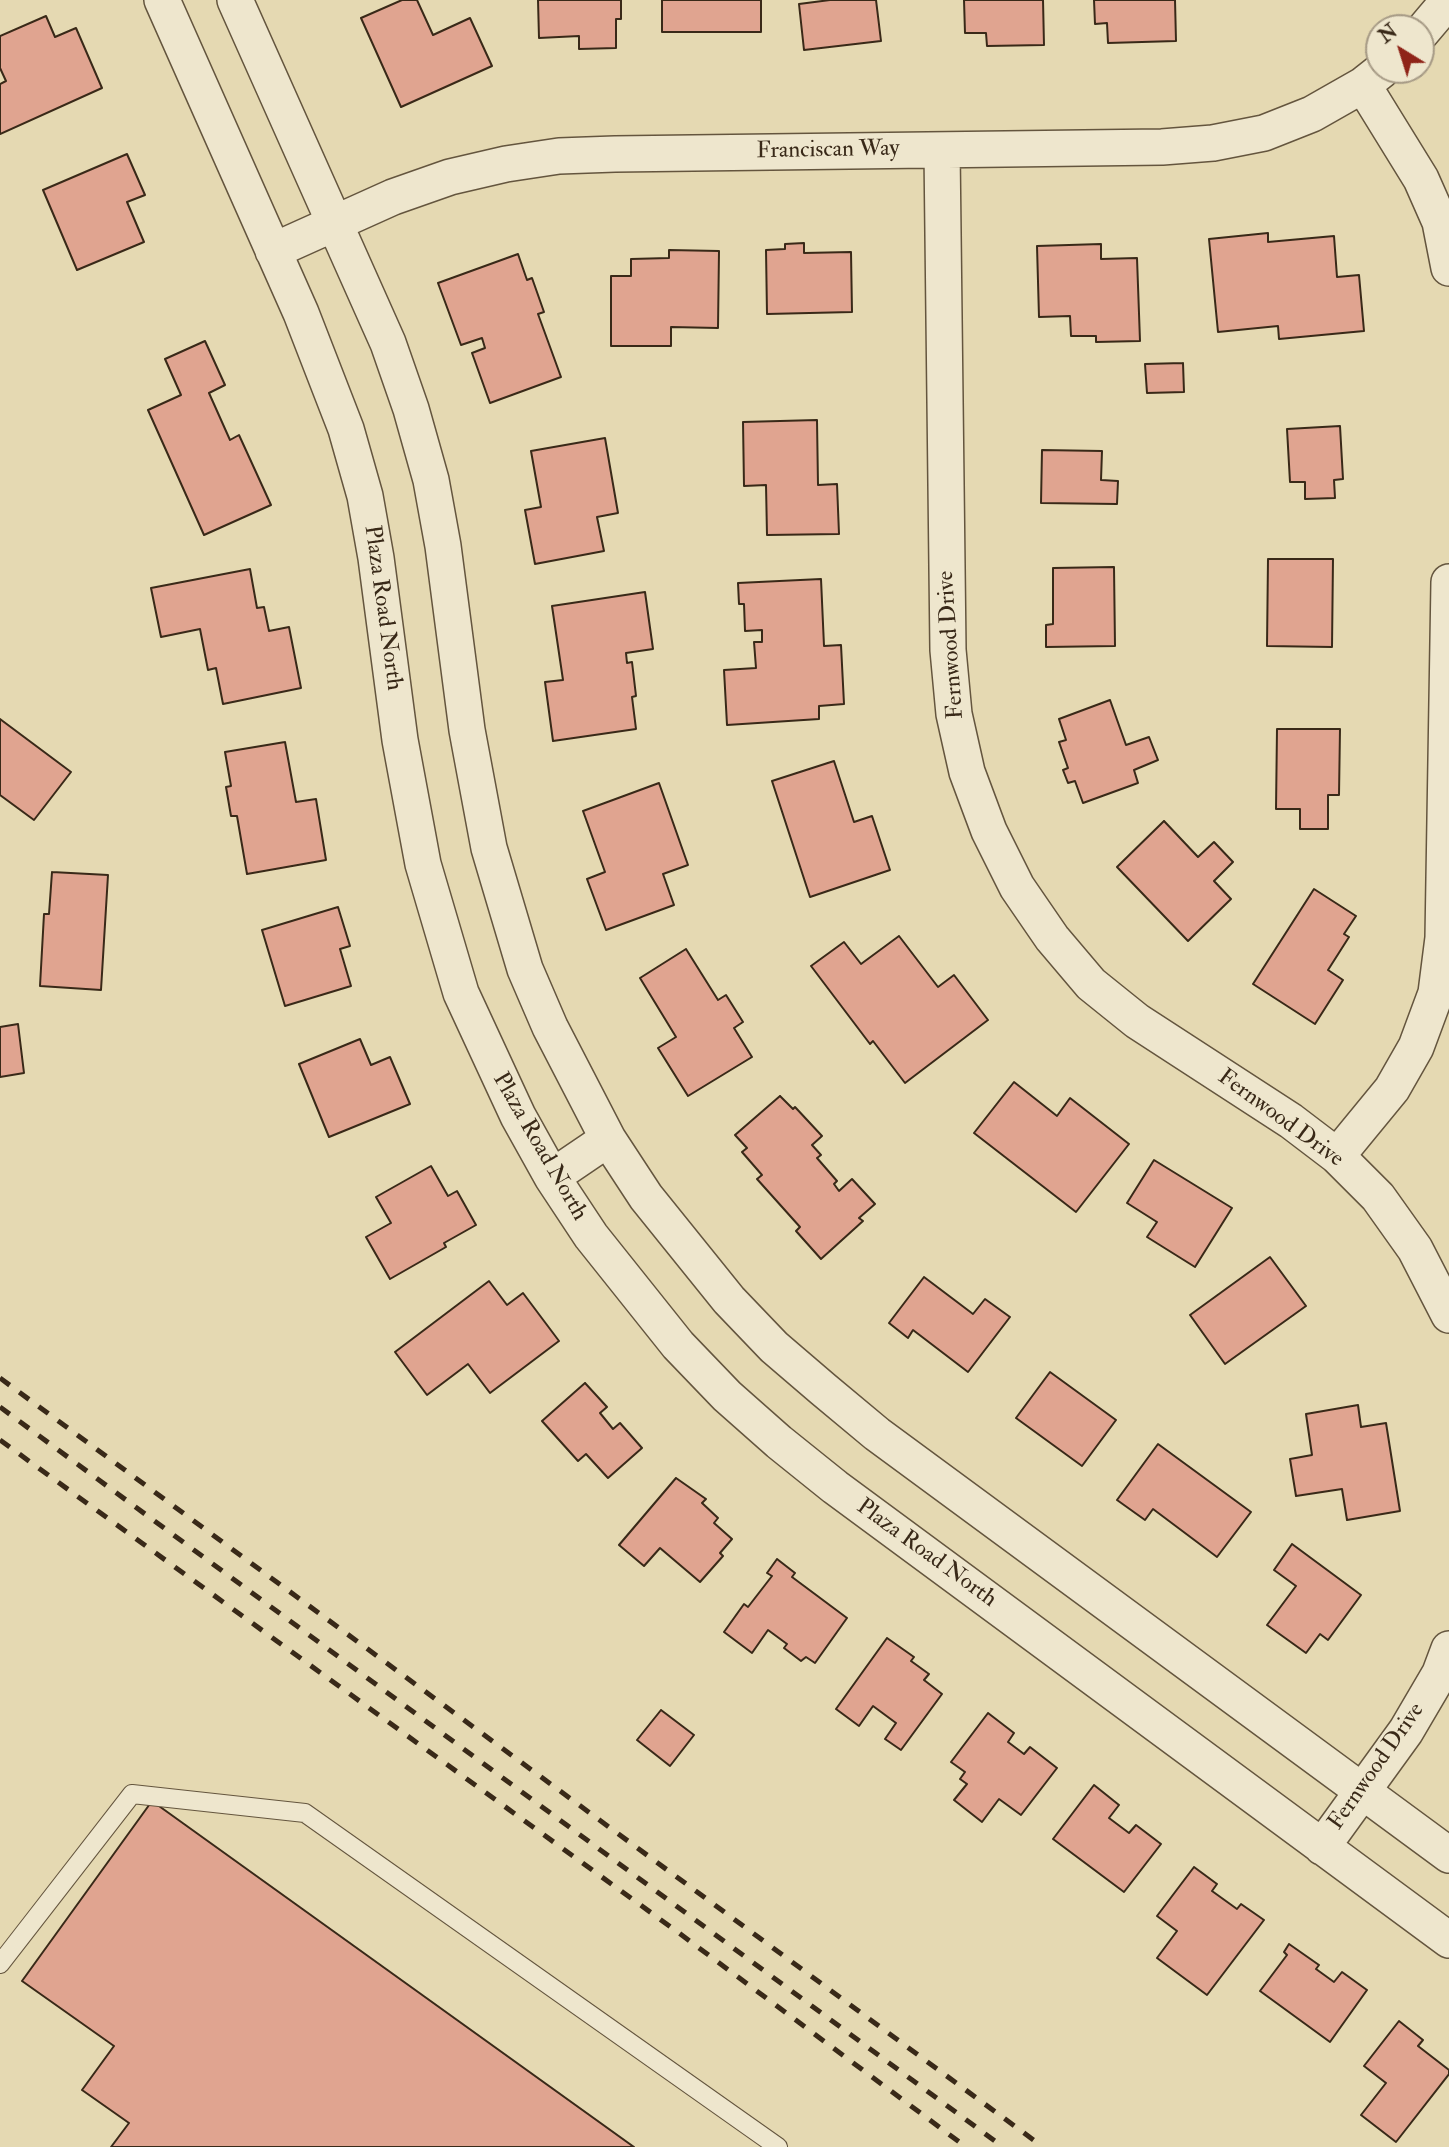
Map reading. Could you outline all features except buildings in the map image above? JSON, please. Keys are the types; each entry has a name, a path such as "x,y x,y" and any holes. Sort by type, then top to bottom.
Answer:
{"street":[{"name":"Plaza Road North","path":"162,0 325,368 365,496 386,617 410,803 423,864 461,993 488,1056 552,1177 591,1236 678,1345 758,1424 835,1487 1449,1940"},
{"path":"235,0 388,343 411,408 431,480 452,607 477,791 506,912 525,969 550,1027 608,1139 646,1197 687,1250 729,1300 783,1356 877,1434 1449,1855"},
{"path":"1435,16 1449,0"},
{"name":"Franciscan Way","path":"273,251 393,197 450,177 559,156 1162,147 1213,143 1264,133 1312,114 1365,82"},
{"path":"1375,84 1440,222 1449,268"},
{"name":"Fernwood Drive","path":"943,150 948,650 954,713 967,772 989,831 1017,887 1052,938 1091,984 1137,1021 1291,1121 1337,1156 1378,1197 1408,1238 1444,1301 1449,1315"},
{"path":"1337,1156 1398,1078 1416,1047 1436,993 1444,938 1449,582"},
{"path":"552,1177 608,1139"},
{"name":"Fernwood Drive","path":"1322,1847 1406,1731 1440,1673 1449,1649"}],"lane":[{"path":"0,1964 132,1794 305,1813 778,2147"}],"railway":[{"path":"0,1378 1043,2147"},
{"path":"0,1407 1003,2147"},
{"path":"0,1440 679,1933 966,2147"}]}
